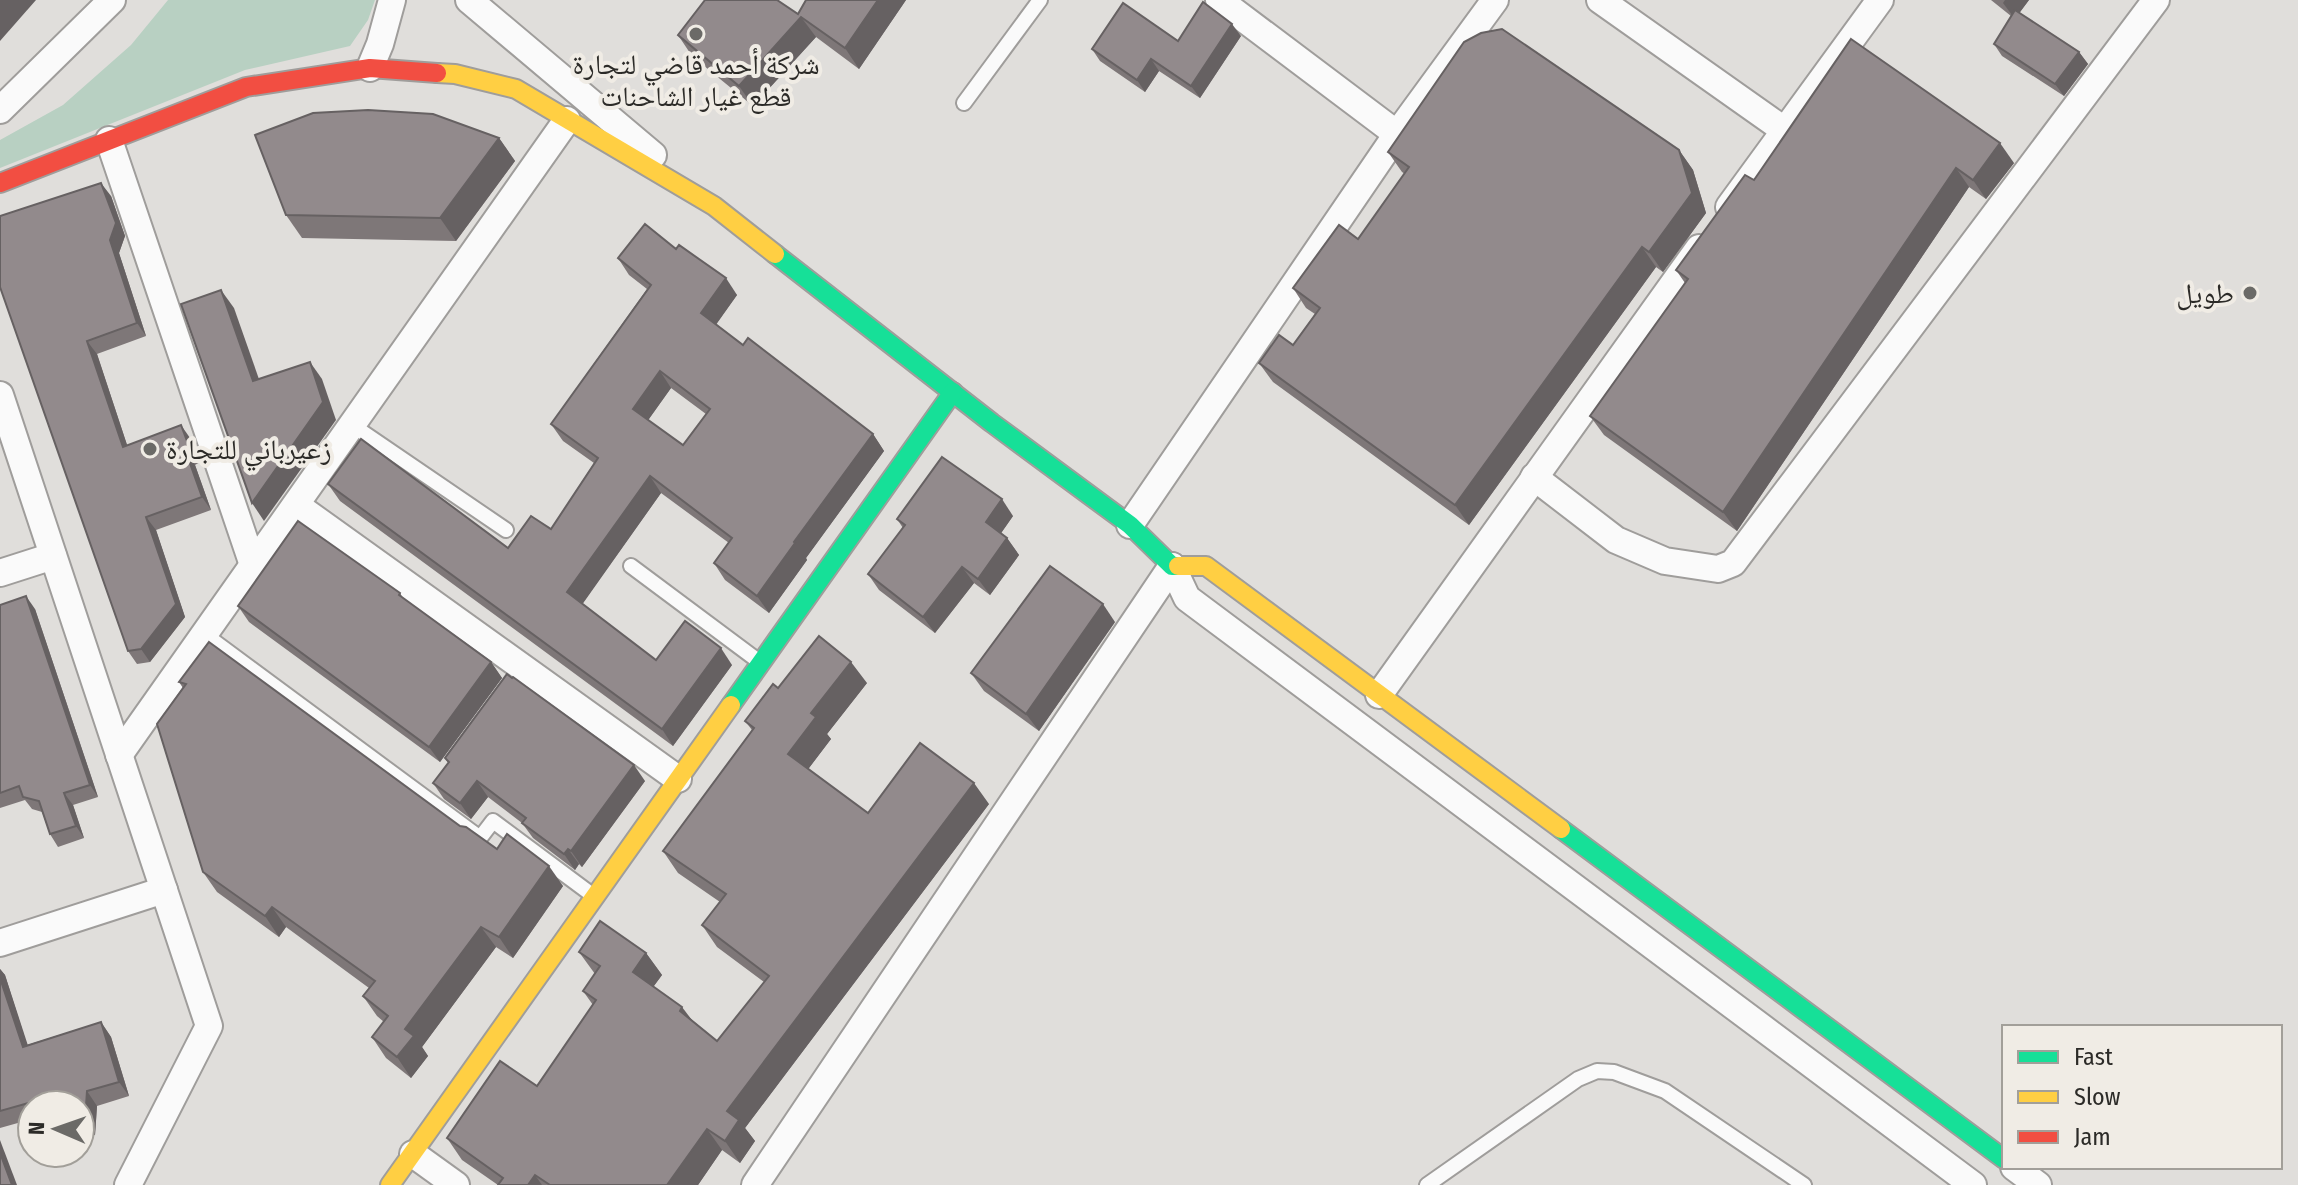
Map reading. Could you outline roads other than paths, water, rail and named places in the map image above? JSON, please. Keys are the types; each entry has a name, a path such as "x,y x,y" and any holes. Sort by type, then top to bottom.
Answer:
{"street":[{"path":"0,110 112,0"},
{"path":"370,68 392,0"},
{"path":"469,0 714,206 1130,525 1172,566 1187,598 1970,1169"},
{"path":"1219,0 1397,134"},
{"path":"1130,525 1397,134 1495,0"},
{"path":"1600,0 1784,130"},
{"path":"1379,695 1880,0"},
{"path":"1534,477 1616,540 1665,561 1718,569 1733,563 2156,0"},
{"path":"0,183 246,87 370,68 455,74 516,89 714,206"},
{"path":"119,755 567,120"},
{"path":"109,140 253,565"},
{"path":"390,1185 953,392"},
{"path":"0,395 209,1026 128,1185"},
{"path":"296,505 518,673 678,779"},
{"path":"0,573 53,556"},
{"path":"1172,566 1206,566 1379,695 1970,1169"},
{"path":"755,1185 1172,566"},
{"path":"0,943 164,890"},
{"path":"413,1154 456,1185"},
{"path":"1970,1169 2002,1160"},
{"path":"2017,1169 2038,1185"}],"lane":[{"path":"964,103 1040,0"},
{"path":"352,425 506,530"},
{"path":"631,566 761,663"},
{"path":"204,634 431,792 480,838 493,821 595,897"},
{"path":"1427,1185 1578,1079 1597,1071 1614,1072 1665,1091 1804,1185"}],"place":[{"name":"شركة أحمد قاضي لتجارة قطع غيار الشاحنات","path":"696,34"},
{"name":"طويل","path":"2250,293"},
{"name":"زعيرباني للتجارة","path":"150,449"}]}
